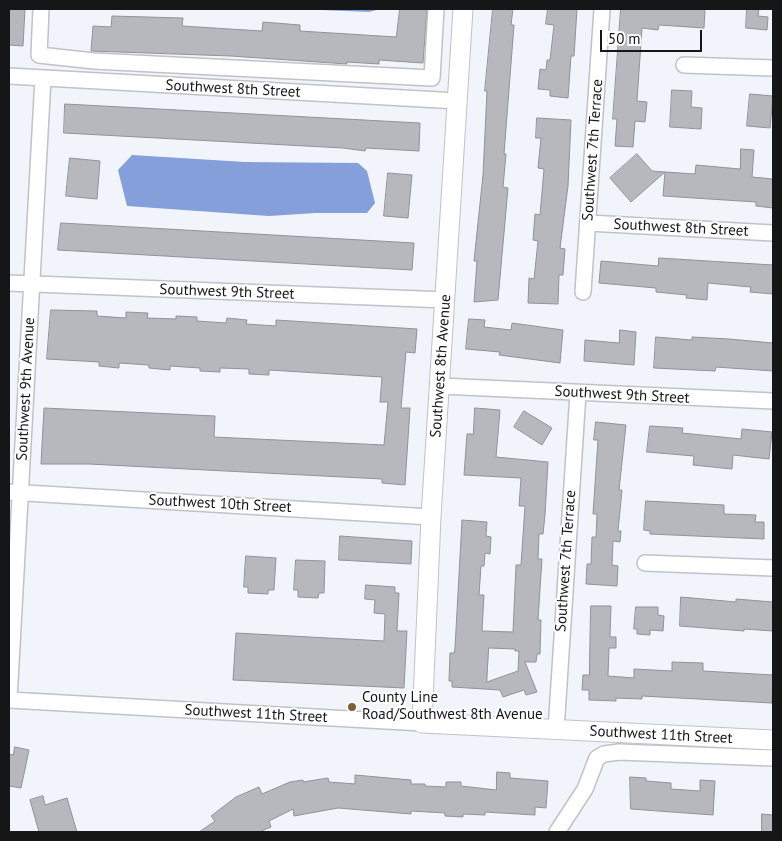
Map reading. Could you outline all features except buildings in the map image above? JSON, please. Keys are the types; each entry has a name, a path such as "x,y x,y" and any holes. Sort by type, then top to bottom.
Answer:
{"street":[{"path":"41,9 39,55 94,61 432,78 436,9"},
{"name":"Southwest 8th Avenue","path":"422,723 431,516 463,9"},
{"name":"Southwest 7th Terrace","path":"583,292 602,9"},
{"path":"684,66 773,68"},
{"name":"Southwest 8th Street","path":"9,76 458,101"},
{"name":"Southwest 9th Avenue","path":"9,700 15,492 31,284 43,78"},
{"name":"Southwest 8th Street","path":"588,223 773,233"},
{"name":"Southwest 9th Street","path":"9,283 446,300"},
{"name":"Southwest 9th Street","path":"440,386 773,402"},
{"name":"Southwest 7th Terrace","path":"556,730 578,393"},
{"name":"Southwest 10th Street","path":"15,492 431,516"},
{"path":"645,563 773,568"},
{"name":"Southwest 11th Street","path":"9,700 773,740"},
{"path":"557,832 585,789 597,758 604,754 619,752 773,758"}],"water":[{"path":"297,9 380,9 369,12"},
{"path":"132,155 245,162 358,163 367,171 375,203 367,213 316,213 269,216 127,206 118,170"}],"place":[{"name":"County Line Road/Southwest 8th Avenue","path":"352,707"}]}
